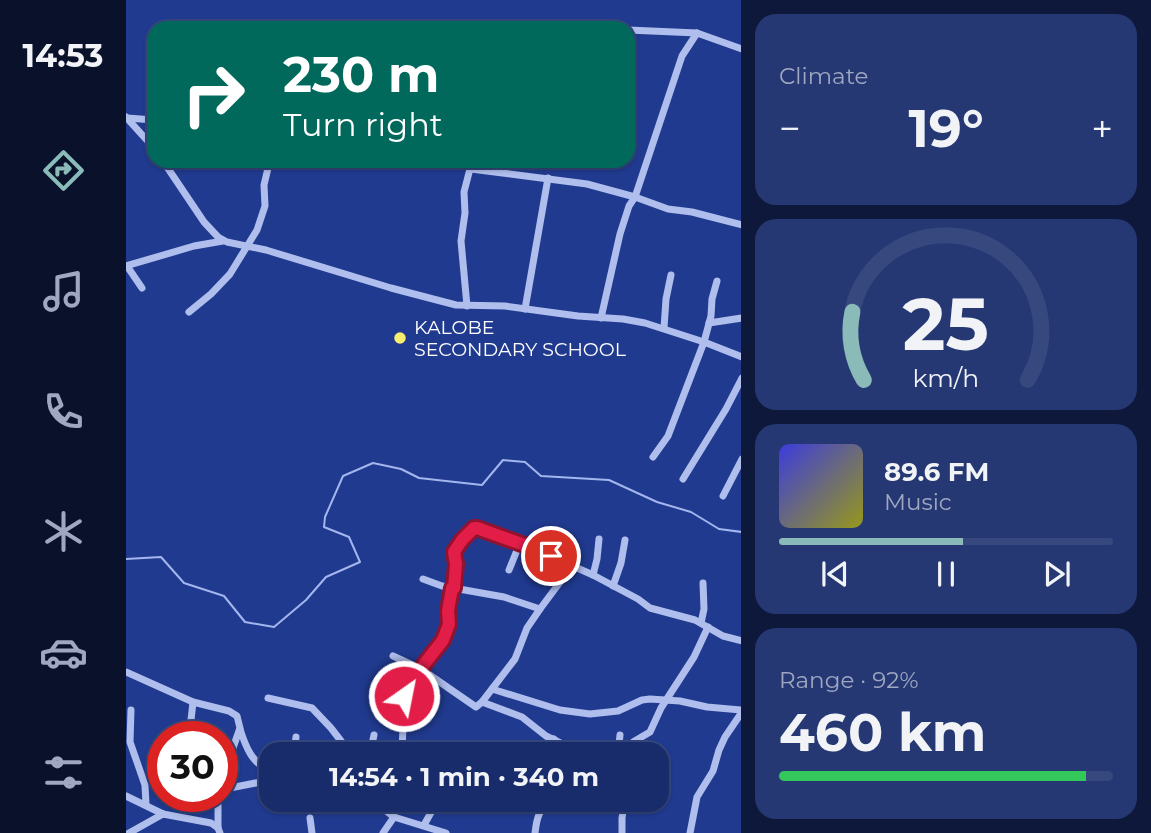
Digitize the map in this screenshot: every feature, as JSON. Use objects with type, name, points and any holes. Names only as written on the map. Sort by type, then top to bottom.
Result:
[{"type":"street","points":[[635,30],[697,33],[741,49]]},
{"type":"street","points":[[601,318],[629,206],[635,197],[682,56],[697,33]]},
{"type":"street","points":[[126,118],[147,120]]},
{"type":"street","points":[[126,118],[147,140]]},
{"type":"street","points":[[168,168],[204,222],[223,241]]},
{"type":"street","points":[[189,312],[230,274],[248,246],[261,221],[265,206],[264,186],[268,168]]},
{"type":"street","points":[[467,306],[461,241],[465,213],[464,192],[471,168]]},
{"type":"street","points":[[490,168],[587,184],[668,209],[692,212],[741,225]]},
{"type":"street","points":[[525,309],[548,178]]},
{"type":"street","points":[[142,288],[127,266],[194,246],[223,241],[456,305],[490,305],[622,319],[664,328],[741,357]]},
{"type":"street","points":[[664,328],[671,275]]},
{"type":"street","points":[[653,457],[668,436],[704,342],[717,281]]},
{"type":"street","points":[[709,323],[741,318]]},
{"type":"street","points":[[682,479],[726,409],[741,378]]},
{"type":"street","points":[[723,496],[741,459]]},
{"type":"street","points":[[402,742],[404,696],[446,635],[456,564],[454,552],[471,529],[477,528],[520,543],[593,575],[650,608],[684,616],[723,636],[741,641]]},
{"type":"street","points":[[593,575],[599,539]]},
{"type":"street","points":[[613,586],[625,540]]},
{"type":"street","points":[[509,570],[520,543]]},
{"type":"street","points":[[393,656],[421,670],[476,708],[515,659],[525,632],[572,566]]},
{"type":"street","points":[[423,579],[442,586],[504,597],[540,608]]},
{"type":"street","points":[[634,742],[650,732],[665,701],[688,668],[705,625],[703,583]]},
{"type":"street","points":[[126,672],[193,702],[233,712],[239,719],[247,751],[259,764]]},
{"type":"street","points":[[492,689],[560,710],[590,714],[618,711],[642,700],[680,701],[741,711],[725,737],[713,771],[696,797],[690,833]]},
{"type":"street","points":[[268,698],[312,708],[342,742]]},
{"type":"street","points":[[191,721],[193,702]]},
{"type":"street","points":[[482,702],[522,717],[560,742]]},
{"type":"street","points":[[131,710],[130,742],[145,785],[146,805]]},
{"type":"street","points":[[238,734],[240,728]]},
{"type":"street","points":[[619,742],[620,735]]},
{"type":"street","points":[[373,742],[374,736]]},
{"type":"street","points":[[295,742],[296,737]]},
{"type":"street","points":[[238,786],[259,782]]},
{"type":"street","points":[[126,796],[163,814],[211,823],[219,830]]},
{"type":"street","points":[[219,812],[219,830]]},
{"type":"street","points":[[388,812],[394,817],[441,832]]},
{"type":"street","points":[[424,825],[431,812]]},
{"type":"street","points":[[535,833],[539,812]]},
{"type":"street","points":[[622,833],[623,812]]},
{"type":"street","points":[[129,833],[163,814]]},
{"type":"street","points":[[383,833],[394,817]]},
{"type":"street","points":[[310,818],[312,833]]},
{"type":"waterway","points":[[126,559],[161,557],[184,583],[224,596],[245,622],[274,627],[306,600],[326,577],[360,562],[349,537],[324,527],[325,517],[343,476],[373,463],[401,469],[419,478],[482,485],[503,460],[525,462],[541,476],[609,480],[657,502],[691,512],[719,529],[741,532]]},
{"type":"place","name":"KALOBE SECONDARY SCHOOL","points":[[400,338]]},
{"type":"route","points":[[404,696],[446,635],[449,624],[448,607],[454,588],[454,552],[470,530],[477,528],[551,556]]}]
